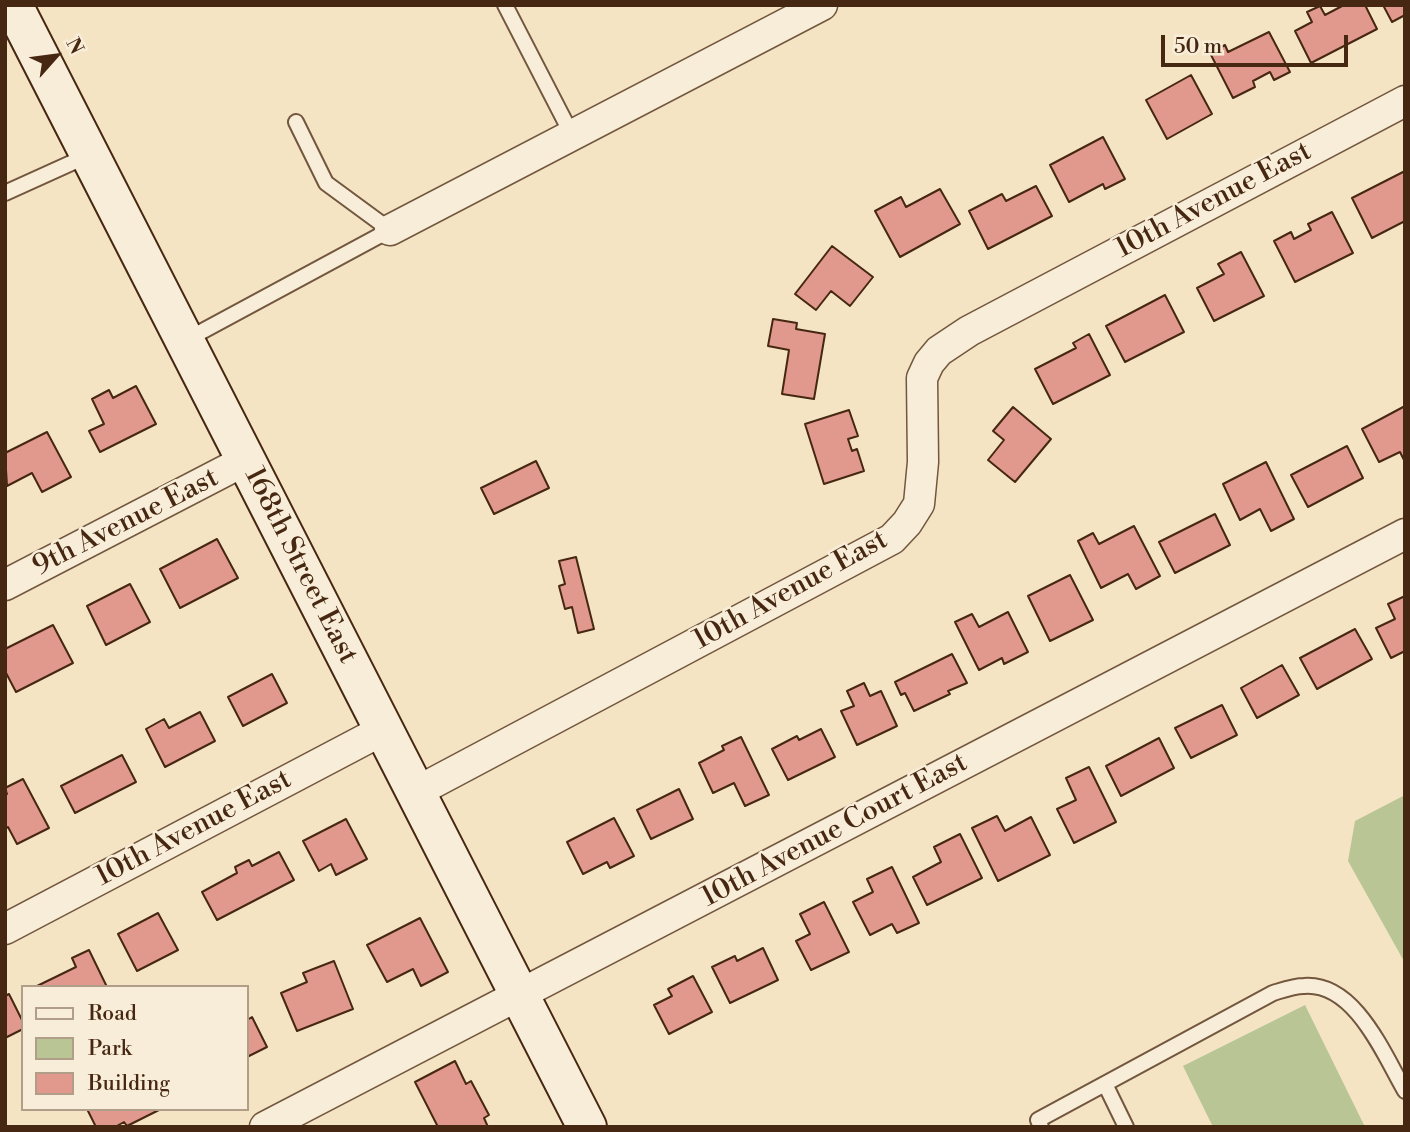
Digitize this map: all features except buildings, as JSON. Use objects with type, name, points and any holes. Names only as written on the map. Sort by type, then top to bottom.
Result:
[{"type":"street","name":"168th Street East","points":[[13,5],[520,996],[580,1121]]},
{"type":"street","points":[[390,230],[822,5]]},
{"type":"street","name":"10th Avenue East","points":[[416,792],[892,539],[907,523],[919,504],[923,462],[922,378],[939,351],[969,331],[1405,101]]},
{"type":"street","name":"9th Avenue East","points":[[5,585],[246,460]]},
{"type":"street","name":"10th Avenue Court East","points":[[265,1127],[1405,534]]},
{"type":"street","name":"10th Avenue East","points":[[5,929],[383,730]]},
{"type":"lane","points":[[505,5],[572,135]]},
{"type":"lane","points":[[185,341],[390,230],[326,183],[296,122]]},
{"type":"lane","points":[[5,193],[90,155]]},
{"type":"lane","points":[[1041,1127],[1038,1121],[1273,993],[1306,985],[1343,997],[1354,1007],[1365,1021],[1405,1091]]},
{"type":"lane","points":[[1105,1084],[1126,1127]]},
{"type":"green space","points":[[1405,795],[1405,963],[1348,861],[1355,821]]},
{"type":"green space","points":[[1305,1005],[1365,1127],[1213,1127],[1183,1066]]}]
